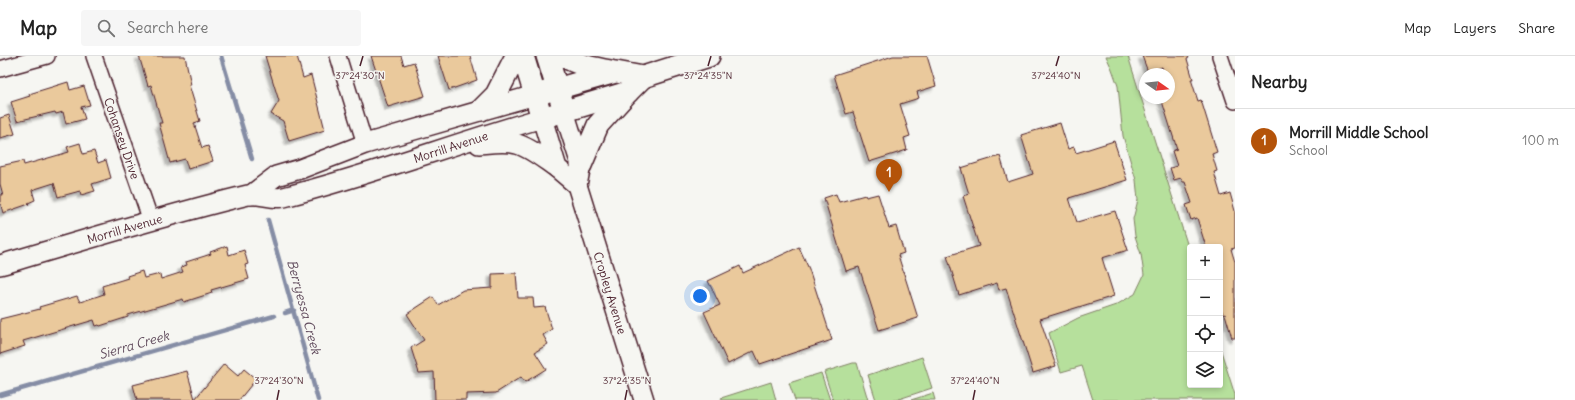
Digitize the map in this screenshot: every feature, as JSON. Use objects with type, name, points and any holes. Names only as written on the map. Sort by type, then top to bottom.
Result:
[{"type":"main road","points":[[481,110],[496,95],[516,56]]},
{"type":"main road","points":[[523,56],[542,118]]},
{"type":"main road","name":"Cropley Avenue","points":[[547,56],[564,111]]},
{"type":"main road","points":[[563,56],[587,67],[616,72]]},
{"type":"main road","name":"Morrill Avenue","points":[[535,95],[616,72],[644,76],[709,56]]},
{"type":"main road","name":"Morrill Avenue","points":[[542,118],[628,92],[644,76]]},
{"type":"main road","points":[[581,165],[598,125],[628,92]]},
{"type":"street","points":[[0,69],[47,56]]},
{"type":"street","name":"Cohansey Drive","points":[[94,56],[151,221]]},
{"type":"street","points":[[338,56],[365,144]]},
{"type":"street","points":[[1220,56],[1235,101]]},
{"type":"street","name":"Morrill Avenue","points":[[251,195],[276,176],[300,169],[365,144],[535,95]]},
{"type":"street","name":"Cropley Avenue","points":[[564,111],[581,165],[577,185],[644,400]]},
{"type":"street","points":[[542,118],[557,168]]},
{"type":"street","name":"Morrill Avenue","points":[[0,265],[151,221],[251,195],[282,198],[360,176],[452,145],[542,118]]},
{"type":"street","points":[[452,145],[504,142],[517,144],[543,158],[577,185]]},
{"type":"green space","points":[[1106,56],[1128,56],[1139,91],[1139,104],[1143,104],[1187,244],[1187,388],[1223,388],[1223,357],[1235,395],[1235,400],[1093,400],[1082,366],[1061,372],[1049,333],[1078,318],[1116,305],[1135,294],[1144,275],[1141,254],[1135,236],[1133,219],[1138,200],[1136,180],[1123,136],[1118,86]]},
{"type":"green space","points":[[922,357],[932,388],[896,400],[876,400],[868,375]]},
{"type":"green space","points":[[857,363],[868,400],[833,400],[824,372]]},
{"type":"green space","points":[[821,373],[830,400],[795,400],[789,383]]},
{"type":"green space","points":[[771,382],[776,400],[722,400],[721,398]]},
{"type":"green space","points":[[933,393],[935,400],[911,400]]},
{"type":"building","points":[[139,56],[185,56],[191,85],[189,85],[200,121],[194,123],[202,148],[208,146],[213,161],[188,169],[185,159],[170,163],[159,123],[162,123],[151,85],[148,86]]},
{"type":"building","points":[[265,56],[297,56],[303,78],[311,75],[325,130],[289,141],[283,121],[271,114],[279,101]]},
{"type":"building","points":[[371,56],[401,56],[404,65],[414,62],[425,96],[388,107]]},
{"type":"building","points":[[438,56],[470,56],[477,80],[449,90]]},
{"type":"building","points":[[893,56],[927,56],[936,86],[917,92],[919,98],[900,104],[910,136],[904,138],[907,150],[869,162],[853,112],[846,114],[834,75]]},
{"type":"building","points":[[1142,56],[1188,56],[1189,58],[1187,59],[1193,79],[1191,79],[1198,101],[1201,100],[1217,152],[1212,154],[1217,171],[1214,172],[1221,196],[1230,193],[1235,211],[1235,248],[1231,249],[1235,262],[1235,338],[1232,338],[1225,314],[1223,315],[1223,244],[1205,244],[1197,218],[1191,220],[1186,205],[1192,203],[1185,182],[1183,182],[1181,178],[1174,180],[1170,168],[1177,166],[1172,151],[1177,149],[1163,104],[1175,104],[1175,68],[1146,68]]},
{"type":"building","points":[[68,82],[70,90],[84,86],[90,105],[81,107],[85,119],[66,124],[63,112],[56,114],[55,112],[17,121],[11,102],[30,96],[29,94]]},
{"type":"building","points":[[9,115],[15,134],[0,138],[0,118]]},
{"type":"building","points":[[1060,123],[1068,149],[1074,147],[1076,153],[1114,141],[1127,180],[1069,198],[1077,222],[1115,211],[1128,250],[1102,258],[1114,296],[1040,319],[1056,366],[1033,373],[1006,288],[999,290],[997,283],[959,295],[947,256],[979,246],[963,196],[969,194],[961,168],[1000,156],[1008,182],[1033,174],[1021,135]]},
{"type":"building","points":[[80,143],[83,154],[94,151],[98,163],[106,160],[111,178],[92,184],[95,191],[81,195],[80,191],[58,197],[54,183],[32,190],[35,200],[28,203],[29,204],[3,213],[0,202],[0,195],[3,195],[0,184],[0,166],[23,161],[24,165],[69,152],[67,147]]},
{"type":"building","points":[[836,194],[839,202],[865,195],[866,197],[878,194],[889,228],[896,226],[904,253],[898,255],[918,318],[879,330],[859,267],[846,271],[824,198]]},
{"type":"building","points":[[227,246],[229,255],[244,250],[248,264],[245,265],[249,279],[211,290],[212,293],[184,302],[183,299],[128,315],[128,317],[100,326],[96,326],[94,320],[23,341],[25,346],[0,354],[0,319],[40,309],[39,307],[77,296],[80,302],[104,294],[102,286],[128,278],[127,276],[142,271],[144,278],[160,274],[161,279],[183,272],[181,267],[187,265],[186,262],[211,254],[210,252]]},
{"type":"building","points":[[799,247],[809,269],[832,340],[760,364],[754,351],[728,364],[704,312],[720,305],[708,281],[740,266],[743,273]]},
{"type":"building","points":[[516,273],[518,298],[533,298],[534,308],[545,307],[552,329],[543,335],[548,344],[535,352],[546,369],[525,382],[521,377],[496,393],[466,394],[466,400],[435,400],[434,372],[419,373],[411,348],[424,340],[407,314],[433,297],[438,305],[463,290],[492,288],[492,274]]},
{"type":"building","points":[[224,364],[238,376],[244,369],[256,379],[239,400],[137,400],[133,385],[187,371],[195,399]]},
{"type":"waterway","name":"Berryessa Creek","points":[[221,56],[252,159]]},
{"type":"waterway","name":"Sierra Creek","points":[[268,220],[318,400]]},
{"type":"waterway","name":"Sierra Creek","points":[[285,313],[294,310]]},
{"type":"waterway","name":"Sierra Creek","points":[[0,395],[274,316]]},
{"type":"place","name":"Morrill Middle School","points":[[889,192]]}]
